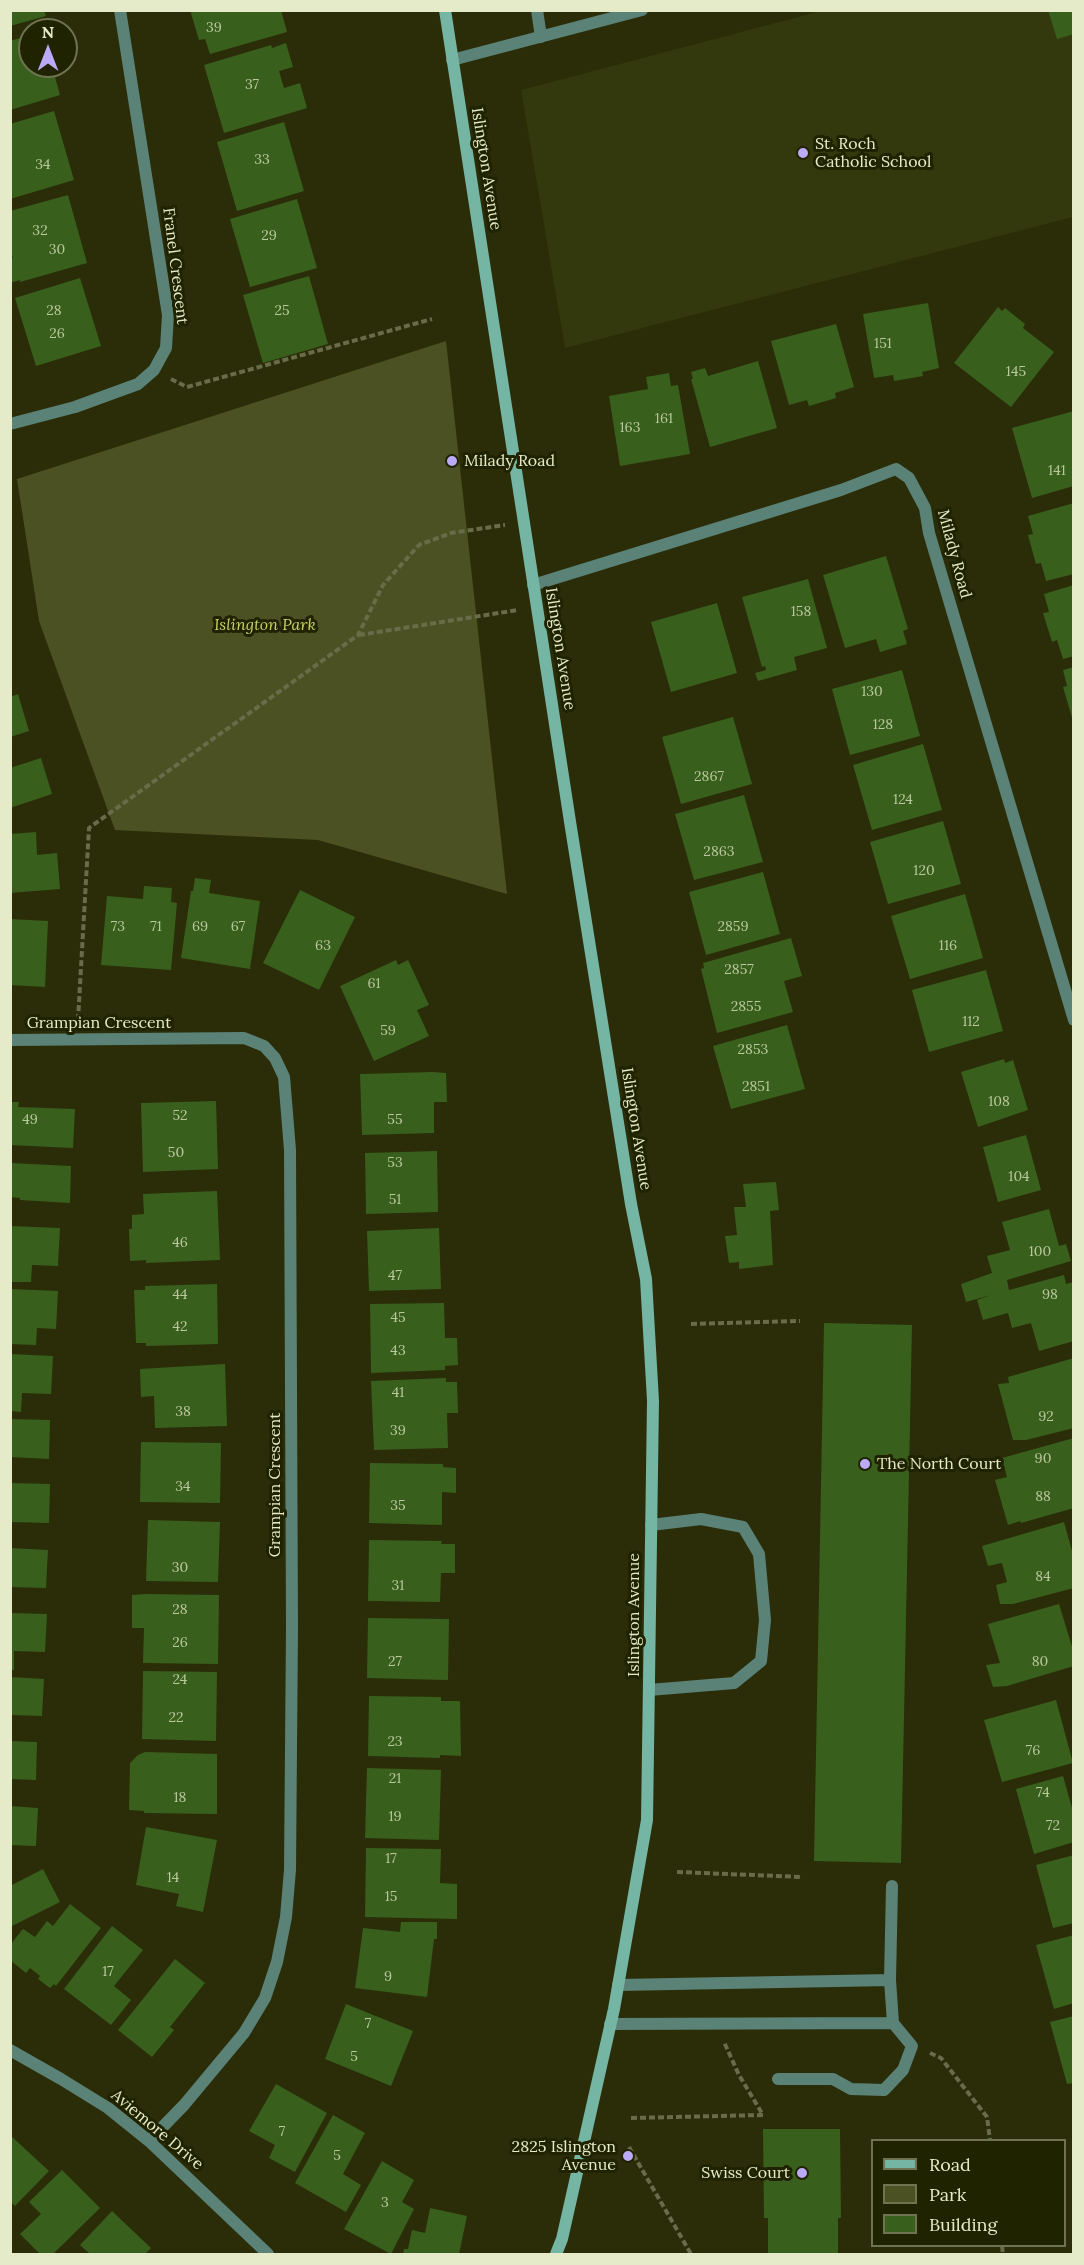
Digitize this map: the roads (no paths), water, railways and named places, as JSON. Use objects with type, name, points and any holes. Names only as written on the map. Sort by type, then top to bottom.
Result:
[{"type":"main road","name":"Islington Avenue","points":[[445,10],[536,607],[631,1204],[646,1280],[653,1401],[647,1820],[610,2024],[562,2239],[556,2254]]},
{"type":"street","name":"Franel Crescent","points":[[10,424],[75,407],[138,384],[154,370],[166,348],[168,315],[120,10]]},
{"type":"street","points":[[537,10],[541,37]]},
{"type":"street","points":[[452,60],[642,10]]},
{"type":"street","name":"Milady Road","points":[[533,585],[841,490],[896,470],[909,478],[925,508],[929,533],[1074,1020]]},
{"type":"street","name":"Grampian Crescent","points":[[10,1040],[244,1038],[264,1046],[275,1058],[284,1077],[288,1106],[292,1628],[290,1870],[286,1917],[277,1962],[265,1998],[244,2033],[184,2104],[149,2141]]},
{"type":"street","points":[[649,1690],[734,1683],[761,1661],[765,1620],[759,1554],[743,1527],[701,1519],[651,1525]]},
{"type":"street","points":[[778,2079],[833,2079],[851,2089],[884,2090],[903,2070],[912,2046],[893,2023],[890,1980],[892,1886]]},
{"type":"street","points":[[618,1984],[890,1980]]},
{"type":"street","points":[[610,2024],[893,2023]]},
{"type":"street","name":"Aviemore Drive","points":[[10,2050],[108,2108],[149,2141],[268,2254]]},
{"type":"place","name":"St. Roch Catholic School","points":[[803,153]]},
{"type":"place","name":"Milady Road","points":[[452,461]]},
{"type":"place","name":"The North Court","points":[[865,1464]]},
{"type":"place","name":"2825 Islington Avenue","points":[[628,2156]]},
{"type":"place","name":"Swiss Court","points":[[802,2173]]},
{"type":"park label","name":"Islington Park","points":[[265,625]]}]
